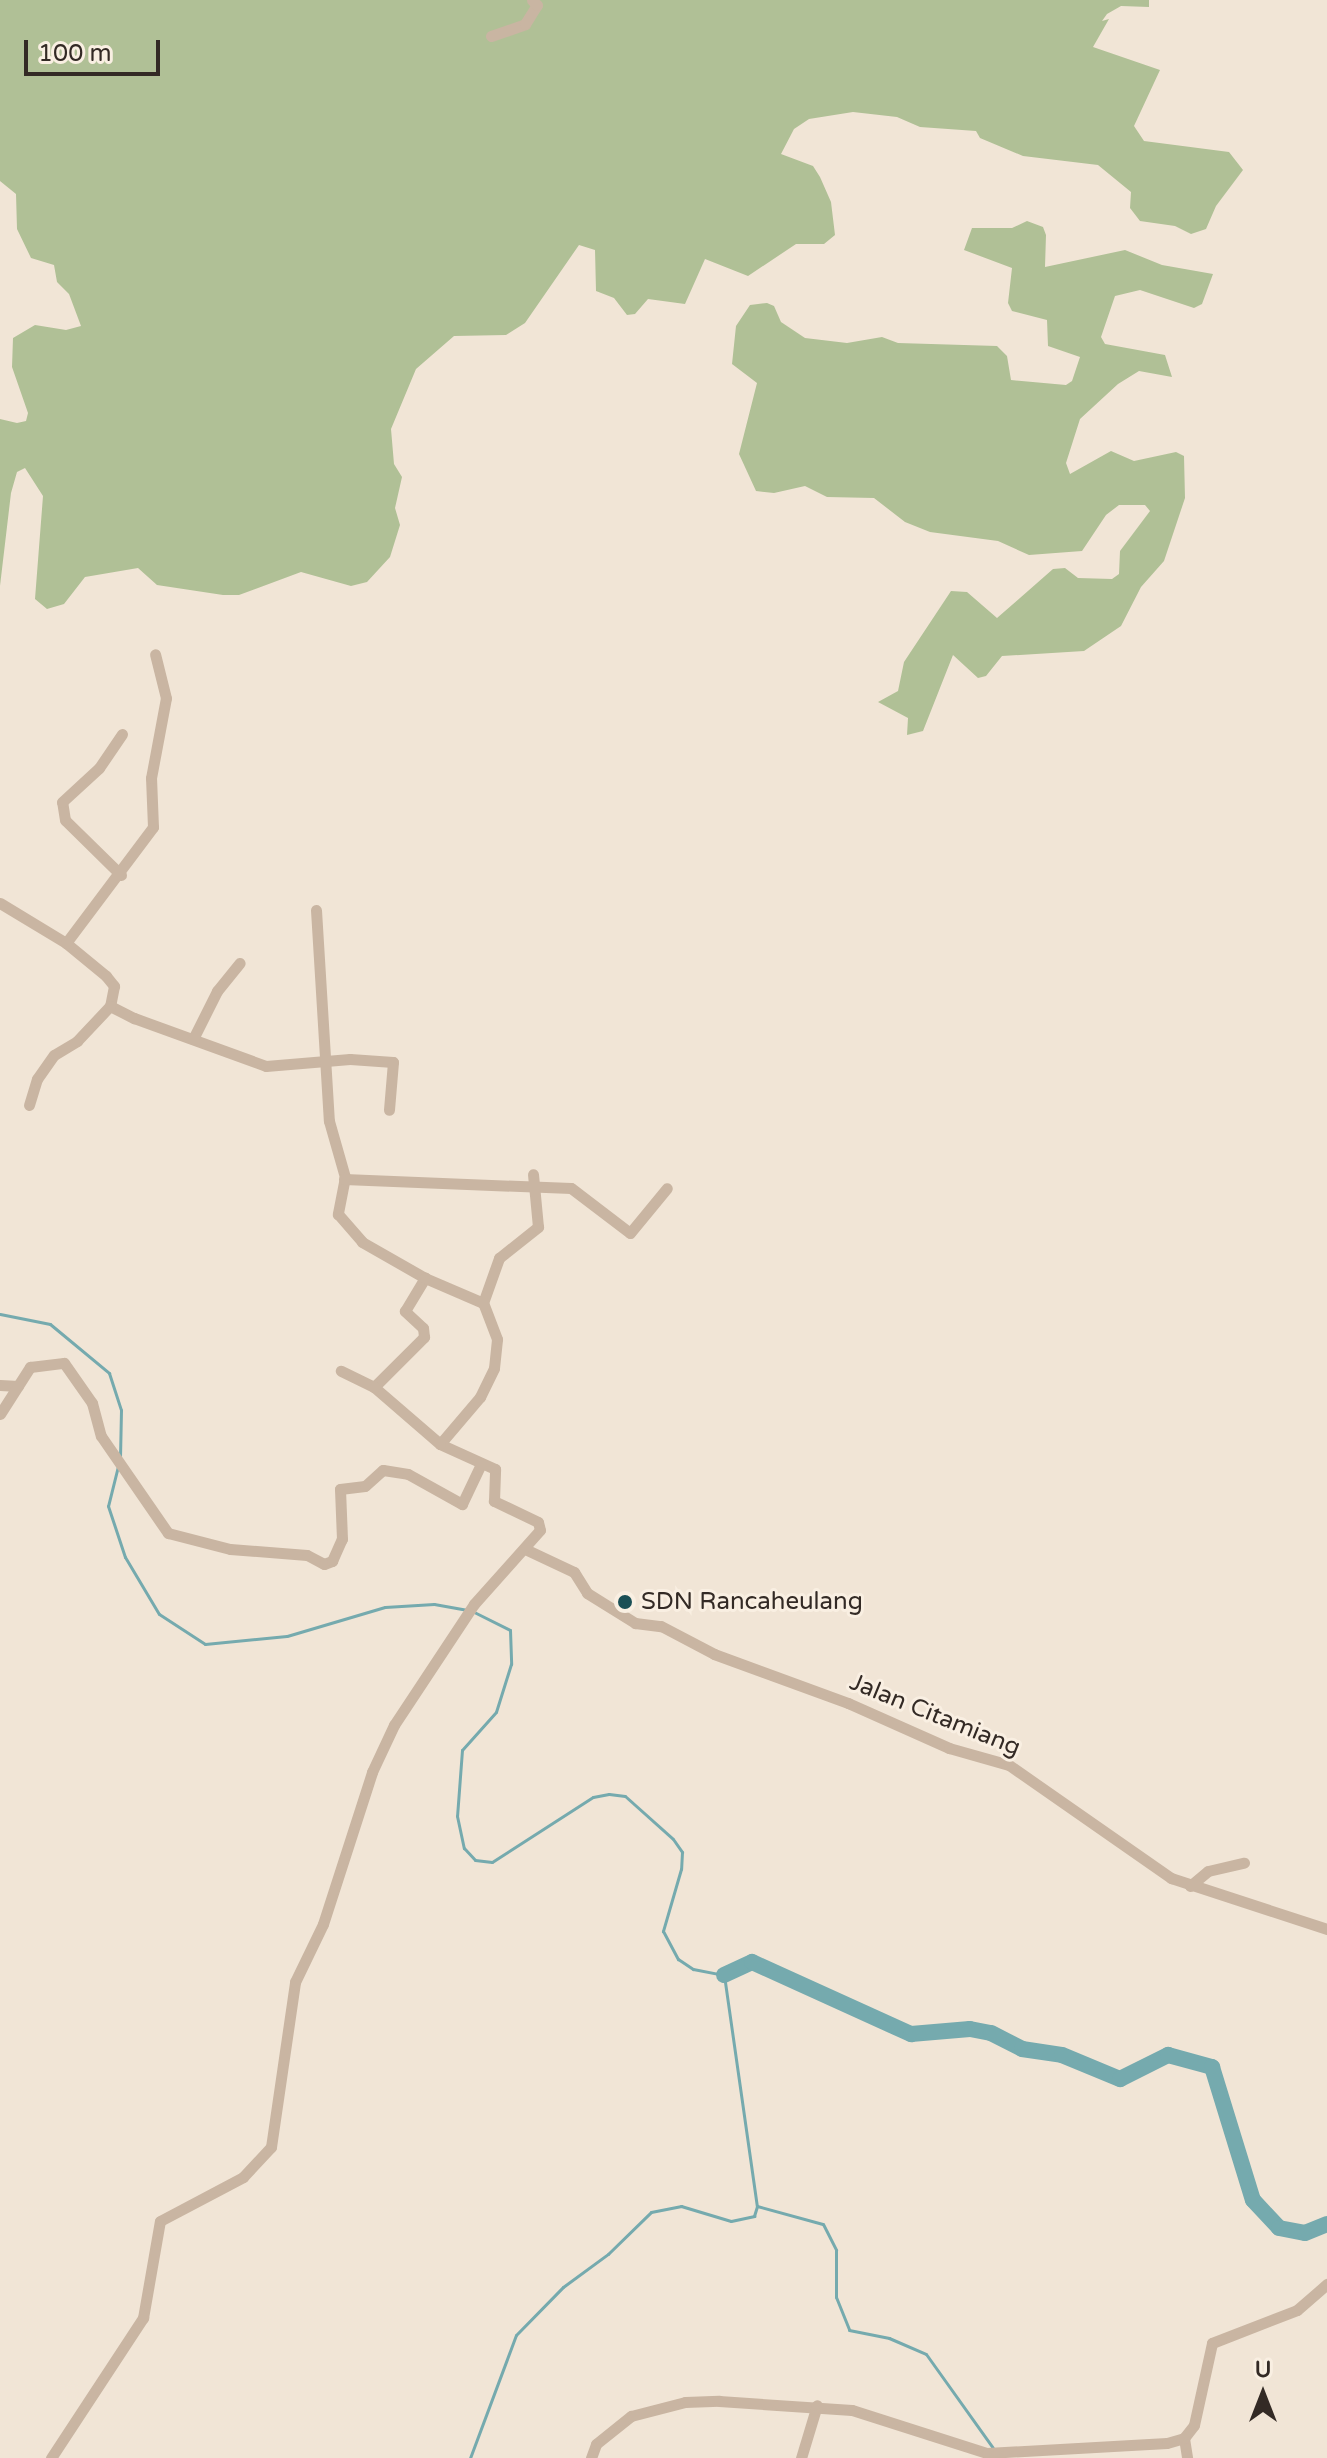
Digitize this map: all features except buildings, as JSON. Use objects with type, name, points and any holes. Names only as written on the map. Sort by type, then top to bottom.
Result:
[{"type":"street","points":[[491,36],[525,24],[537,5],[532,0]]},
{"type":"street","points":[[66,943],[121,875],[153,827],[151,778],[166,698],[155,654]]},
{"type":"street","points":[[121,875],[65,820],[62,802],[99,768],[122,734]]},
{"type":"street","points":[[0,903],[66,943],[114,986],[110,1006],[77,1041],[54,1055],[37,1079],[29,1105]]},
{"type":"street","points":[[316,910],[329,1121],[344,1179],[338,1214],[346,1228],[425,1278],[483,1303]]},
{"type":"street","points":[[193,1039],[217,991],[240,963]]},
{"type":"street","points":[[110,1006],[266,1066],[327,1060],[393,1062],[389,1110]]},
{"type":"street","points":[[344,1179],[534,1179],[577,1190],[630,1233],[667,1188]]},
{"type":"street","points":[[440,1444],[480,1397],[494,1368],[497,1339],[483,1303],[499,1258],[538,1227],[534,1179]]},
{"type":"street","points":[[374,1387],[424,1337],[423,1328],[405,1311],[425,1278]]},
{"type":"street","points":[[0,1414],[35,1364],[69,1366],[92,1403],[101,1436],[168,1533],[230,1549],[307,1555],[329,1563],[342,1539],[340,1489],[365,1486],[383,1470],[408,1474],[462,1504],[481,1464]]},
{"type":"street","points":[[51,2458],[143,2318],[160,2221],[243,2177],[271,2147],[295,1982],[323,1924],[372,1772],[394,1725],[474,1604],[525,1549],[540,1524],[494,1501],[498,1474],[440,1444],[374,1387],[341,1371]]},
{"type":"street","points":[[0,1385],[18,1386]]},
{"type":"street","name":"Jalan Citamiang","points":[[525,1549],[574,1572],[587,1593],[635,1623],[661,1626],[714,1654],[848,1703],[949,1748],[1009,1765],[1143,1862],[1190,1886],[1327,1929]]},
{"type":"street","points":[[1190,1886],[1208,1871],[1244,1863]]},
{"type":"street","points":[[1187,2458],[1184,2438],[1197,2419],[1212,2343],[1297,2310],[1327,2284]]},
{"type":"street","points":[[591,2458],[609,2429],[657,2407],[719,2401],[817,2405],[935,2432],[987,2453],[1010,2455],[1184,2438]]},
{"type":"street","points":[[801,2458],[817,2405]]},
{"type":"green space","points":[[0,0],[1149,0],[1149,7],[1121,6],[1107,14],[1102,21],[1109,19],[1093,47],[1160,70],[1134,126],[1144,141],[1229,152],[1243,170],[1216,206],[1206,229],[1191,234],[1175,226],[1140,221],[1130,208],[1131,192],[1098,165],[1023,156],[980,138],[976,131],[920,127],[897,117],[853,112],[809,119],[794,129],[781,154],[813,166],[820,177],[831,202],[835,235],[824,244],[796,244],[748,276],[705,259],[685,304],[648,299],[635,314],[627,315],[614,298],[596,291],[595,250],[579,245],[525,323],[506,335],[454,336],[416,369],[391,429],[394,464],[402,477],[395,508],[400,525],[390,557],[367,582],[351,586],[301,572],[239,595],[223,595],[157,585],[138,568],[85,577],[64,604],[47,609],[35,599],[43,496],[25,468],[17,472],[11,493],[0,586],[0,419],[17,423],[26,421],[28,413],[12,367],[13,338],[35,325],[66,330],[81,326],[69,294],[57,282],[54,265],[31,258],[17,229],[16,194],[0,181]]},
{"type":"green space","points":[[1027,221],[1043,227],[1046,235],[1045,267],[1125,250],[1162,265],[1213,274],[1202,304],[1194,308],[1140,290],[1115,296],[1101,337],[1105,344],[1165,355],[1172,377],[1139,371],[1118,384],[1080,419],[1066,463],[1070,474],[1111,451],[1134,461],[1176,452],[1184,456],[1185,498],[1164,561],[1141,587],[1121,626],[1084,651],[1002,656],[986,676],[978,678],[953,655],[923,731],[907,735],[908,718],[878,702],[898,691],[904,662],[951,591],[967,592],[997,618],[1053,569],[1065,568],[1078,578],[1112,579],[1119,574],[1120,551],[1150,511],[1145,505],[1119,505],[1106,515],[1082,551],[1029,555],[998,541],[930,532],[905,522],[874,498],[827,497],[805,486],[774,493],[756,491],[739,454],[757,383],[732,364],[736,326],[750,305],[767,303],[774,306],[781,322],[805,338],[847,343],[882,337],[898,343],[997,346],[1007,356],[1011,380],[1066,385],[1072,381],[1080,357],[1048,346],[1047,320],[1012,311],[1008,303],[1012,268],[964,250],[972,228],[1012,228]]},
{"type":"waterway","points":[[0,1314],[50,1324],[109,1373],[121,1410],[120,1458]]},
{"type":"waterway","points":[[118,1466],[108,1506],[125,1557],[159,1614],[205,1644],[287,1636],[385,1607],[434,1604],[467,1610]]},
{"type":"waterway","points":[[474,1612],[510,1630],[511,1664],[496,1712],[462,1750],[457,1816],[464,1848],[475,1860],[492,1862],[593,1797],[609,1794],[625,1796],[673,1839],[682,1852],[681,1869],[663,1931],[678,1959],[693,1969],[724,1975],[757,2206],[823,2224],[836,2250],[836,2297],[849,2330],[889,2338],[926,2354],[993,2448]]},
{"type":"waterway","points":[[724,1975],[752,1962],[911,2034],[970,2029],[991,2033],[1022,2049],[1062,2055],[1120,2079],[1168,2055],[1212,2067],[1253,2200],[1279,2228],[1305,2233],[1327,2224]]},
{"type":"waterway","points":[[470,2458],[516,2335],[563,2287],[608,2254],[651,2212],[681,2206],[731,2221],[754,2216],[757,2206]]},
{"type":"place","name":"SDN Rancaheulang","points":[[625,1602]]}]
